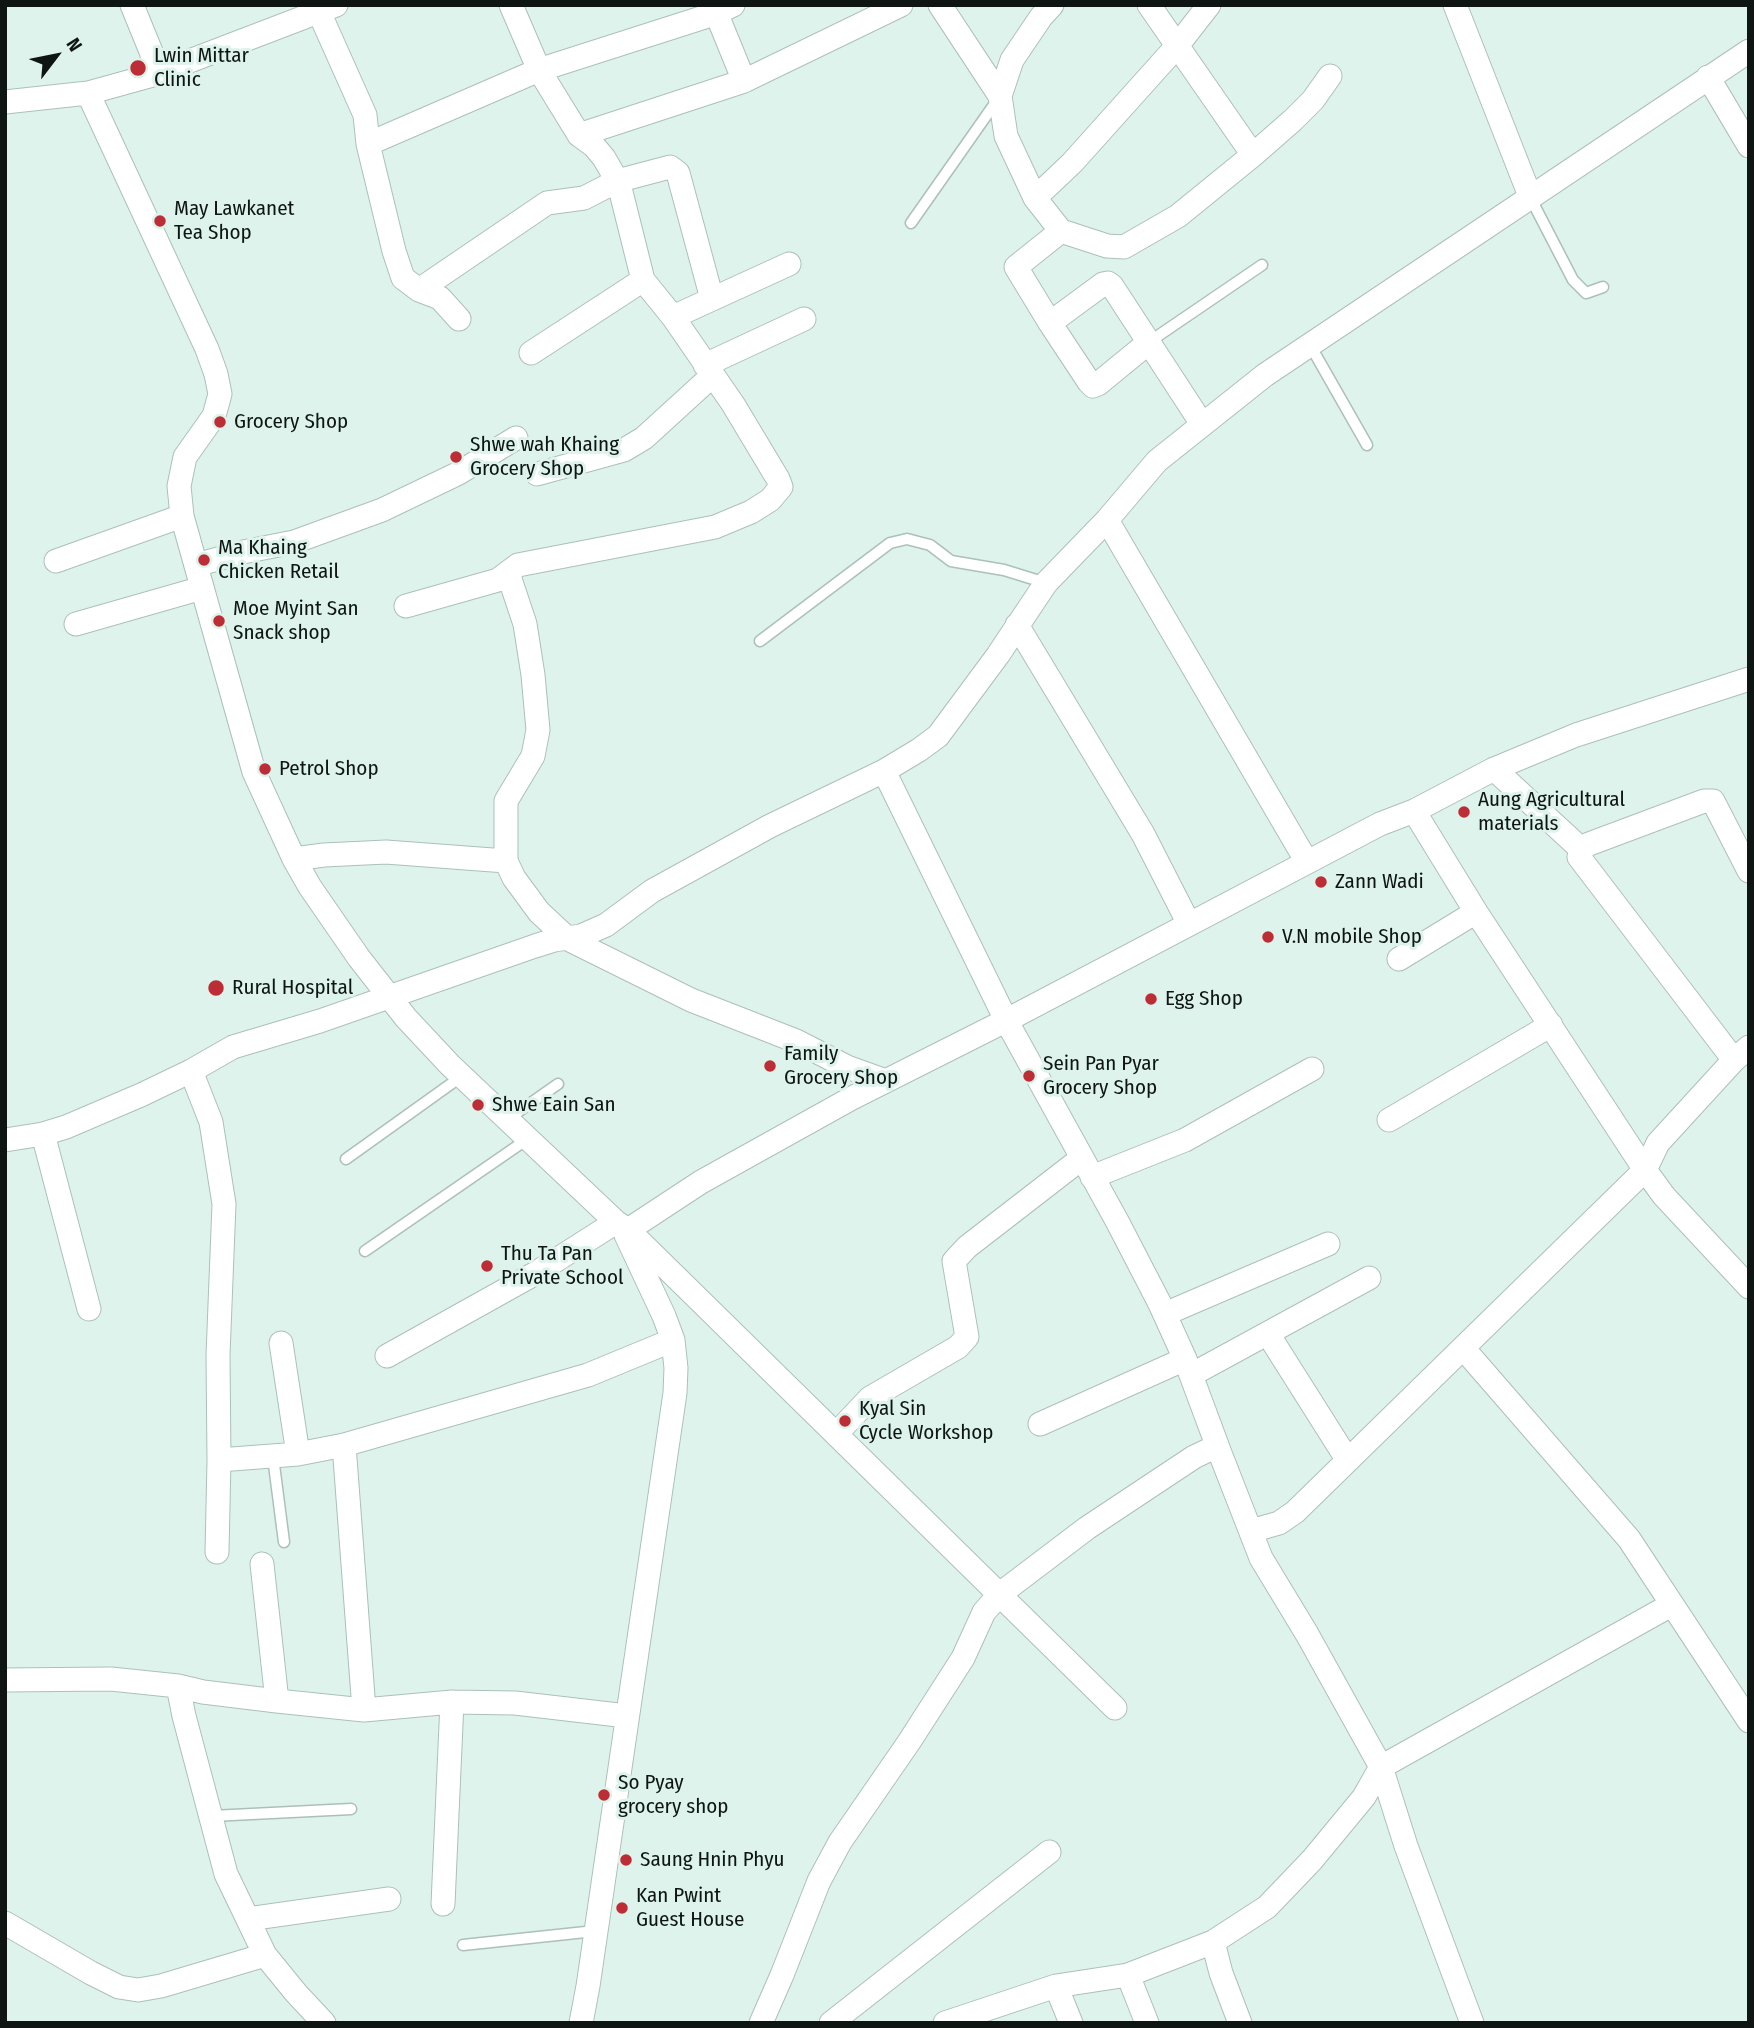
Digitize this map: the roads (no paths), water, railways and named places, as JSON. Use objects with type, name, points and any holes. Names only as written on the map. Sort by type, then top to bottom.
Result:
[{"type":"street","points":[[132,5],[152,54],[153,75]]},
{"type":"street","points":[[407,606],[498,580],[518,565],[715,527],[751,512],[770,500],[781,487],[733,404],[673,317],[643,280],[617,181],[604,158],[579,135],[539,70],[511,5]]},
{"type":"street","points":[[579,135],[744,81],[901,5]]},
{"type":"street","points":[[940,5],[1000,96],[1006,136],[1035,198],[1061,231],[1107,246],[1124,247],[1178,216],[1253,155],[1312,100],[1330,76]]},
{"type":"street","points":[[1000,96],[1012,60],[1052,5]]},
{"type":"street","points":[[1149,5],[1253,155]]},
{"type":"street","points":[[1035,198],[1072,163],[1177,46],[1209,5]]},
{"type":"street","points":[[1455,5],[1530,196]]},
{"type":"street","points":[[5,102],[88,93],[153,75],[279,15],[328,8],[365,115],[368,144],[403,278],[419,290],[440,298],[459,319]]},
{"type":"street","points":[[368,144],[539,70],[721,8],[744,81]]},
{"type":"street","points":[[5,1140],[43,1134],[65,1127],[191,1071],[233,1048],[535,946],[568,939],[606,925],[652,891],[770,825],[884,771],[919,750],[938,736],[998,655],[1046,583],[1107,520],[1157,461],[1265,375],[1749,51]]},
{"type":"street","points":[[1708,77],[1749,146]]},
{"type":"street","points":[[88,93],[207,349],[216,374],[220,394],[214,416],[185,457],[179,486],[182,516],[254,772],[294,859],[324,908],[406,1018],[462,1076],[622,1226],[1115,1708]]},
{"type":"street","points":[[419,290],[547,203],[584,198],[617,181],[670,167],[678,173],[712,299]]},
{"type":"street","points":[[1061,231],[1016,267],[1093,386],[1149,342]]},
{"type":"street","points":[[673,317],[789,264]]},
{"type":"street","points":[[531,353],[643,280]]},
{"type":"street","points":[[1050,323],[1108,283],[1202,424]]},
{"type":"street","points":[[537,474],[624,450],[644,438],[709,370],[804,319]]},
{"type":"street","points":[[196,565],[294,542],[382,510],[457,474],[516,438]]},
{"type":"street","points":[[56,561],[182,516]]},
{"type":"street","points":[[1107,520],[1307,862]]},
{"type":"street","points":[[508,573],[525,624],[538,730],[533,755],[506,802],[506,861],[514,878],[539,912],[568,939],[691,1000],[796,1041],[847,1067],[886,1081]]},
{"type":"street","points":[[76,624],[202,588]]},
{"type":"street","points":[[1017,625],[1143,834],[1189,924]]},
{"type":"street","points":[[387,1356],[852,1098],[1380,824],[1414,811],[1494,769],[1576,734],[1749,680]]},
{"type":"street","points":[[1494,769],[1581,849]]},
{"type":"street","points":[[884,771],[1006,1020],[1165,1314],[1261,1558],[1381,1767],[1406,1846],[1472,2023]]},
{"type":"street","points":[[1581,849],[1704,800],[1713,801],[1749,871]]},
{"type":"street","points":[[1414,811],[1476,912],[1645,1170],[1664,1196],[1749,1287]]},
{"type":"street","points":[[1251,1531],[1279,1523],[1295,1512],[1645,1170],[1658,1143],[1741,1053],[1579,857],[1581,849]]},
{"type":"street","points":[[294,859],[386,852],[506,861]]},
{"type":"street","points":[[1399,959],[1476,912]]},
{"type":"street","points":[[1390,1120],[1551,1026]]},
{"type":"street","points":[[836,1434],[870,1398],[958,1347],[967,1337],[954,1261],[967,1247],[1087,1168],[1185,1140],[1312,1069]]},
{"type":"street","points":[[191,1071],[211,1122],[224,1204],[218,1355],[217,1552]]},
{"type":"street","points":[[43,1134],[89,1309]]},
{"type":"street","points":[[581,2023],[675,1393],[673,1340],[622,1226]]},
{"type":"street","points":[[1165,1314],[1328,1244]]},
{"type":"street","points":[[1040,1424],[1268,1334],[1369,1278]]},
{"type":"street","points":[[1268,1334],[1348,1459]]},
{"type":"street","points":[[219,1460],[273,1457],[344,1445],[588,1375],[673,1340]]},
{"type":"street","points":[[281,1343],[298,1454]]},
{"type":"street","points":[[1463,1348],[1629,1539],[1749,1721]]},
{"type":"street","points":[[344,1445],[364,1710]]},
{"type":"street","points":[[761,2023],[819,1881],[840,1842],[963,1658],[984,1612],[1000,1594],[1087,1528],[1194,1457],[1217,1446]]},
{"type":"street","points":[[262,1564],[277,1701]]},
{"type":"street","points":[[945,2023],[1056,1986],[1128,1975],[1213,1942],[1266,1907],[1312,1860],[1364,1797],[1381,1767],[1671,1605]]},
{"type":"street","points":[[5,1680],[111,1679],[364,1710],[452,1702],[515,1703],[627,1716]]},
{"type":"street","points":[[178,1686],[226,1874],[265,1955],[324,2023]]},
{"type":"street","points":[[443,1904],[452,1702]]},
{"type":"street","points":[[831,2023],[1049,1852]]},
{"type":"street","points":[[248,1919],[389,1899]]},
{"type":"street","points":[[5,1923],[91,1973],[119,1987],[138,1990],[161,1986],[265,1955]]},
{"type":"street","points":[[1213,1942],[1221,1973],[1240,2023]]},
{"type":"street","points":[[1128,1975],[1147,2023]]},
{"type":"street","points":[[1056,1986],[1071,2023]]},
{"type":"lane","points":[[911,223],[1000,96]]},
{"type":"lane","points":[[1530,196],[1573,280],[1586,293],[1603,287]]},
{"type":"lane","points":[[1149,342],[1262,265]]},
{"type":"lane","points":[[1310,345],[1367,445]]},
{"type":"lane","points":[[760,641],[890,543],[907,539],[930,545],[951,561],[1004,570],[1046,583]]},
{"type":"lane","points":[[346,1159],[462,1076]]},
{"type":"lane","points":[[508,1119],[558,1084]]},
{"type":"lane","points":[[365,1251],[529,1138]]},
{"type":"lane","points":[[273,1457],[284,1542]]},
{"type":"lane","points":[[212,1816],[351,1809]]},
{"type":"lane","points":[[463,1945],[595,1931]]},
{"type":"place","name":"Lwin Mittar Clinic","points":[[138,68]]},
{"type":"place","name":"May Lawkanet Tea Shop","points":[[160,221]]},
{"type":"place","name":"Grocery Shop","points":[[220,422]]},
{"type":"place","name":"Shwe wah Khaing Grocery Shop","points":[[456,457]]},
{"type":"place","name":"Ma Khaing Chicken Retail","points":[[204,560]]},
{"type":"place","name":"Moe Myint San Snack shop","points":[[219,621]]},
{"type":"place","name":"Petrol Shop","points":[[265,769]]},
{"type":"place","name":"Aung Agricultural materials","points":[[1464,812]]},
{"type":"place","name":"Zann Wadi","points":[[1321,882]]},
{"type":"place","name":"V.N mobile Shop","points":[[1268,937]]},
{"type":"place","name":"Rural Hospital","points":[[216,988]]},
{"type":"place","name":"Egg Shop","points":[[1151,999]]},
{"type":"place","name":"Family Grocery Shop","points":[[770,1066]]},
{"type":"place","name":"Sein Pan Pyar Grocery Shop","points":[[1029,1076]]},
{"type":"place","name":"Shwe Eain San","points":[[478,1105]]},
{"type":"place","name":"Thu Ta Pan Private School","points":[[487,1266]]},
{"type":"place","name":"Kyal Sin Cycle Workshop","points":[[845,1421]]},
{"type":"place","name":"So Pyay grocery shop","points":[[604,1795]]},
{"type":"place","name":"Saung Hnin Phyu","points":[[626,1860]]},
{"type":"place","name":"Kan Pwint Guest House","points":[[622,1908]]}]
